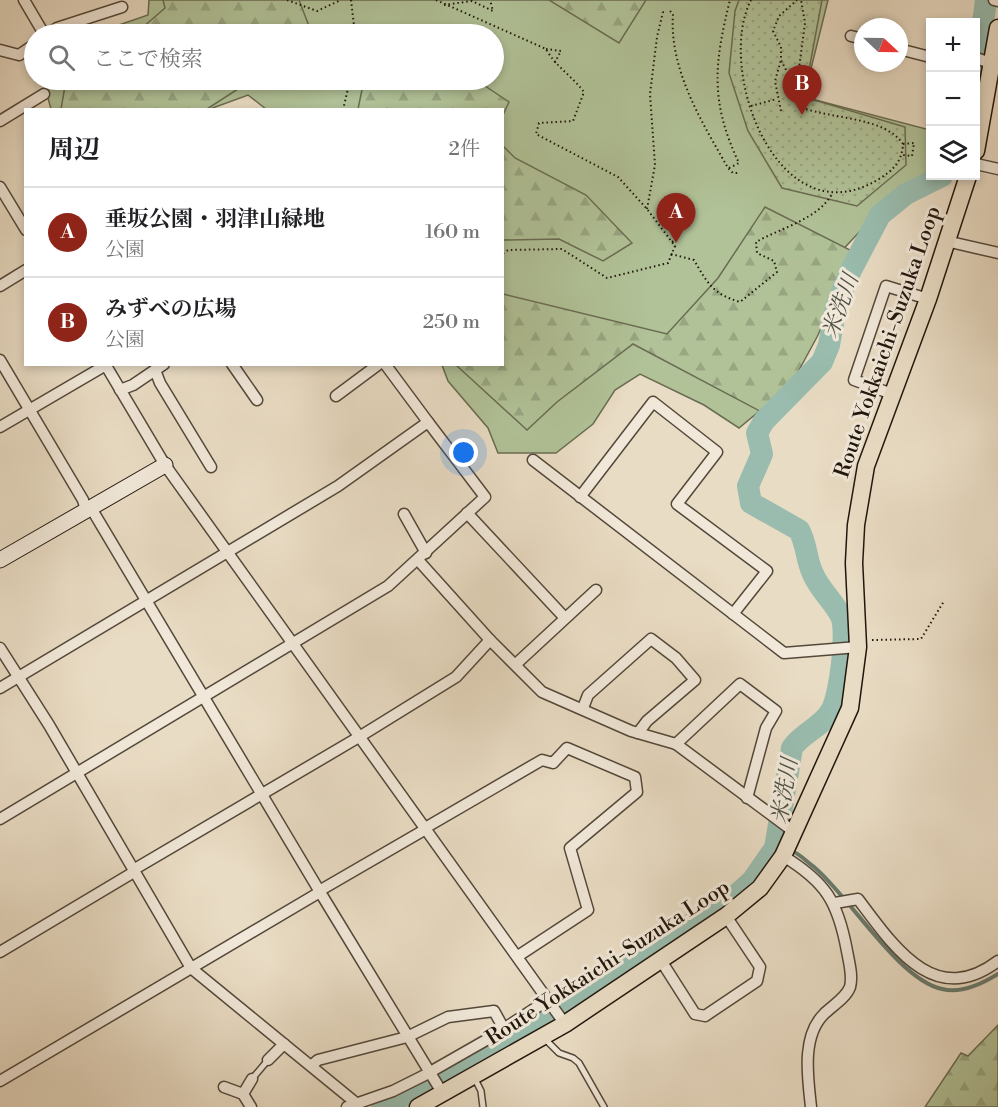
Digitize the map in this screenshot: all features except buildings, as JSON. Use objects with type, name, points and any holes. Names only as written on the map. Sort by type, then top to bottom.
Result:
[{"type":"main road","points":[[978,126],[985,62],[998,28]]},
{"type":"main road","name":"Route Yokkaichi-Suzuka Loop","points":[[418,1107],[542,1037],[563,1021],[726,916],[759,888],[787,846],[850,708],[854,693],[856,645],[854,563],[859,498],[866,466],[928,299],[967,180]]},
{"type":"street","points":[[24,0],[40,24]]},
{"type":"street","points":[[69,24],[122,7]]},
{"type":"street","points":[[0,50],[19,55],[24,52]]},
{"type":"street","points":[[908,51],[926,56]]},
{"type":"street","points":[[0,121],[44,94]]},
{"type":"street","points":[[980,165],[998,169]]},
{"type":"street","points":[[0,187],[24,225]]},
{"type":"street","points":[[946,241],[998,253]]},
{"type":"street","points":[[0,285],[24,271]]},
{"type":"street","points":[[892,394],[854,380],[886,286],[928,299]]},
{"type":"street","points":[[0,360],[319,892],[407,1037],[431,1071],[442,1093]]},
{"type":"street","points":[[0,427],[103,366]]},
{"type":"street","points":[[106,366],[165,465],[563,1021]]},
{"type":"street","points":[[120,390],[161,366]]},
{"type":"street","points":[[161,366],[160,383],[211,467]]},
{"type":"street","points":[[235,366],[257,400]]},
{"type":"street","points":[[336,396],[376,366]]},
{"type":"street","points":[[0,819],[388,586],[485,497],[386,366]]},
{"type":"street","points":[[580,497],[653,402],[717,453],[677,504],[767,572],[734,614]]},
{"type":"street","points":[[0,687],[338,486],[428,422]]},
{"type":"street","points":[[533,460],[784,653],[856,645]]},
{"type":"street","points":[[0,560],[165,465]]},
{"type":"street","points":[[467,513],[565,618]]},
{"type":"street","points":[[404,514],[422,556],[490,640],[542,692],[638,733],[676,744],[771,816],[787,846],[837,902],[850,983],[843,997],[820,1018],[813,1035],[808,1066],[811,1107]]},
{"type":"street","points":[[516,664],[596,590]]},
{"type":"street","points":[[583,708],[588,694],[651,639],[676,658],[694,680],[647,721],[638,733]]},
{"type":"street","points":[[0,952],[456,677],[490,640]]},
{"type":"street","points":[[0,648],[191,968],[312,1065],[354,1105],[393,1091],[431,1071],[549,1001]]},
{"type":"street","points":[[676,744],[740,684],[776,711],[766,728],[747,798]]},
{"type":"street","points":[[0,1082],[542,760],[553,763],[567,748],[635,777],[637,792],[570,848],[588,910],[518,956]]},
{"type":"street","points":[[837,902],[858,899],[896,946],[936,978],[970,978],[998,961]]},
{"type":"street","points":[[660,959],[695,1014],[705,1016],[757,981],[760,967],[726,916]]},
{"type":"street","points":[[312,1065],[318,1060],[407,1037],[448,1017],[494,1011],[504,1029]]},
{"type":"street","points":[[267,1060],[284,1044]]},
{"type":"street","points":[[243,1094],[252,1078]]},
{"type":"street","points":[[224,1087],[243,1094],[251,1107]]},
{"type":"lane","points":[[542,1037],[559,1053],[579,1063],[604,1107]]},
{"type":"lane","points":[[252,1078],[267,1060]]},
{"type":"lane","points":[[474,1077],[481,1091],[483,1107]]},
{"type":"path","points":[[287,0],[317,11],[341,0]]},
{"type":"path","points":[[351,0],[354,24]]},
{"type":"path","points":[[436,0],[489,24]]},
{"type":"path","points":[[444,4],[472,2],[493,11],[490,0]]},
{"type":"path","points":[[728,168],[740,163],[723,125],[716,87],[720,37],[730,0]]},
{"type":"path","points":[[751,0],[744,14],[741,48],[745,89],[774,157],[799,183],[832,194],[871,184],[887,174],[903,155],[903,144],[887,128],[822,116],[803,108],[781,60]]},
{"type":"path","points":[[781,111],[775,81],[782,47],[773,31],[779,16],[799,0],[805,23],[796,91]]},
{"type":"path","points":[[647,209],[655,165],[650,94],[657,37],[663,12],[661,10]]},
{"type":"path","points":[[669,11],[673,14],[675,40],[689,98],[728,168],[740,173]]},
{"type":"path","points":[[504,30],[546,49],[561,51],[554,64]]},
{"type":"path","points":[[504,253],[508,250],[562,249],[607,278],[668,263],[675,246],[647,209],[618,177],[536,134],[539,123],[573,121],[584,92],[573,77],[554,64],[546,49]]},
{"type":"path","points":[[343,108],[348,90]]},
{"type":"path","points":[[751,106],[777,99]]},
{"type":"path","points":[[903,144],[914,143],[912,156],[903,155]]},
{"type":"path","points":[[671,254],[694,260],[706,281],[722,296],[740,302],[777,272],[774,261],[757,253],[756,242],[783,227],[816,214],[832,194]]},
{"type":"path","points":[[672,242],[679,236]]},
{"type":"path","points":[[856,645],[921,639],[944,601]]},
{"type":"green space","points":[[149,0],[828,0],[804,97],[926,129],[926,175],[877,213],[821,273],[763,408],[739,428],[704,405],[640,374],[615,390],[593,424],[556,453],[498,453],[488,428],[448,381],[442,366],[504,366],[504,108],[265,108],[248,95],[213,108],[51,108],[46,90],[504,90],[504,24],[122,24],[148,15]]},
{"type":"green space","points":[[163,0],[299,0],[308,24],[147,24],[165,8]]},
{"type":"green space","points":[[549,0],[646,0],[619,43]]},
{"type":"green space","points":[[739,0],[822,0],[804,97],[905,127],[906,165],[857,206],[782,188],[748,131],[729,73],[735,11]]},
{"type":"green space","points":[[64,90],[236,90],[209,108],[61,108]]},
{"type":"green space","points":[[362,90],[491,90],[509,102],[504,113],[504,108],[358,108]]},
{"type":"green space","points":[[504,147],[515,158],[586,195],[632,243],[603,261],[559,239],[504,240]]},
{"type":"green space","points":[[765,207],[856,253],[817,337],[773,418],[633,344],[557,402],[527,430],[457,366],[504,366],[504,294],[667,334],[718,278]]},
{"type":"green space","points":[[998,1025],[998,1107],[925,1107],[961,1053],[968,1056]]},
{"type":"waterway","name":"米洗川","points":[[976,72],[986,0]]},
{"type":"waterway","name":"米洗川","points":[[382,1107],[501,1046],[735,896],[752,881],[775,848],[792,748],[831,711],[840,678],[844,635],[841,616],[813,574],[799,530],[751,503],[748,486],[762,454],[757,433],[764,421],[822,362],[829,345],[836,307],[851,270],[880,215],[906,194],[934,180]]},
{"type":"waterway","points":[[792,851],[828,880],[892,954],[926,982],[942,989],[957,990],[978,984],[998,974]]},
{"type":"place","name":"みずべの広場","points":[[802,115]]},
{"type":"place","name":"垂坂公園・羽津山緑地","points":[[676,243]]}]
